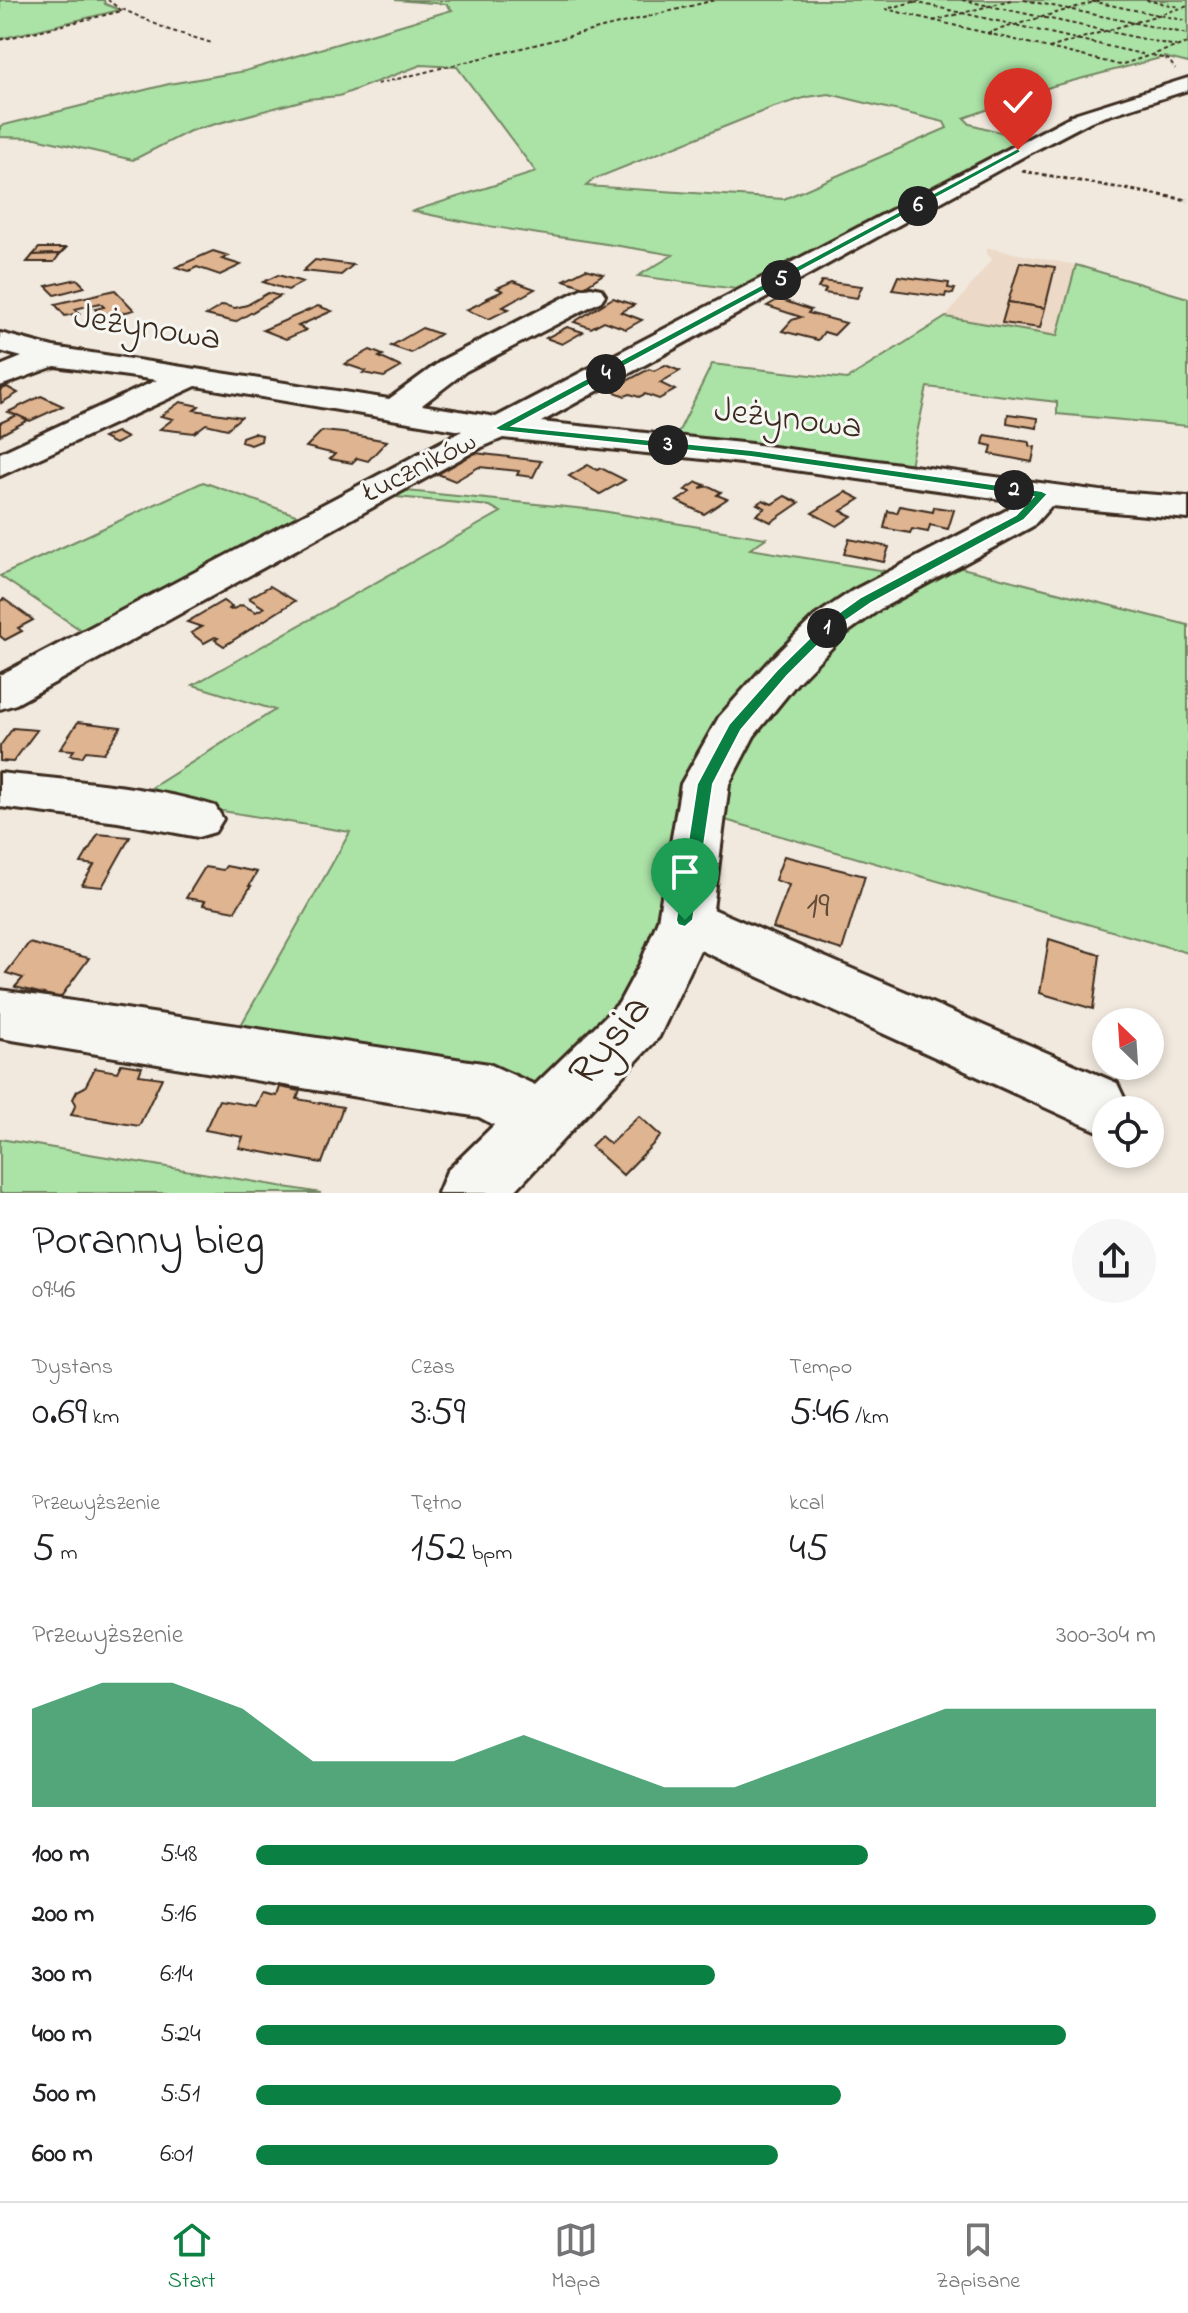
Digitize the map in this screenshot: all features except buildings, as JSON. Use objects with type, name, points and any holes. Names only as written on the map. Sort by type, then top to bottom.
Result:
[{"type":"street","name":"Łuczników","points":[[0,694],[470,440],[500,428],[989,166],[1084,117],[1186,79]]},
{"type":"street","points":[[394,411],[455,365],[591,295]]},
{"type":"street","name":"Jeżynowa","points":[[0,342],[52,356],[192,376],[500,428],[751,454],[1100,502],[1188,508]]},
{"type":"street","points":[[0,377],[52,356]]},
{"type":"street","points":[[0,466],[192,376]]},
{"type":"street","name":"Rysia","points":[[470,1193],[639,1020],[666,968],[685,920],[705,784],[735,728],[782,673],[830,625],[866,600],[1020,518],[1042,494]]},
{"type":"street","points":[[0,790],[118,804],[198,819]]},
{"type":"street","points":[[685,920],[1092,1100]]},
{"type":"street","points":[[0,1014],[489,1091],[543,1120]]},
{"type":"path","points":[[108,0],[169,30],[212,43]]},
{"type":"path","points":[[377,84],[715,0]]},
{"type":"path","points":[[921,0],[886,9],[1120,65],[1188,43]]},
{"type":"path","points":[[962,0],[1177,47]]},
{"type":"path","points":[[932,21],[1011,0]]},
{"type":"path","points":[[1024,0],[1188,34]]},
{"type":"path","points":[[1085,0],[1188,21]]},
{"type":"path","points":[[984,33],[1101,0]]},
{"type":"path","points":[[1146,0],[1188,7]]},
{"type":"path","points":[[913,2],[1169,60],[1186,79]]},
{"type":"path","points":[[1048,48],[1183,7]]},
{"type":"path","points":[[0,40],[122,9]]},
{"type":"path","points":[[989,166],[1188,200]]},
{"type":"shaded area","points":[[988,248],[1076,265],[1058,336],[946,317],[992,259],[986,253]]},
{"type":"green space","points":[[0,0],[104,0],[105,4],[120,10],[0,39]]},
{"type":"green space","points":[[395,0],[1188,0],[1188,63],[1164,57],[1053,86],[964,118],[970,124],[1030,140],[751,291],[638,276],[673,255],[413,211],[536,172],[457,67],[421,65],[339,96],[308,99],[190,131],[133,160],[36,138],[0,137],[0,126],[169,84],[245,71],[452,10],[446,4]],"holes":[[[829,94],[944,122],[947,128],[784,199],[586,186],[594,179],[771,108],[807,97]]]},
{"type":"green space","points":[[1076,265],[1188,298],[1188,426],[1057,414],[1057,402],[927,387],[909,470],[674,441],[712,364],[847,379],[946,317],[1057,336]]},
{"type":"green space","points":[[203,482],[310,520],[93,638],[0,576]]},
{"type":"green space","points":[[387,489],[596,510],[766,538],[750,549],[904,574],[727,724],[657,964],[547,1090],[232,1041],[350,832],[137,797],[275,710],[193,685],[501,512],[490,506],[376,495]]},
{"type":"green space","points":[[946,564],[1188,625],[1188,953],[708,815],[712,786],[815,652]]},
{"type":"green space","points":[[0,1139],[321,1193],[0,1193]]},
{"type":"route","points":[[685,920],[705,784],[735,728],[782,673],[830,625],[866,600],[1020,518],[1042,494],[751,454],[500,428],[526,417],[912,210],[1018,150]]}]
